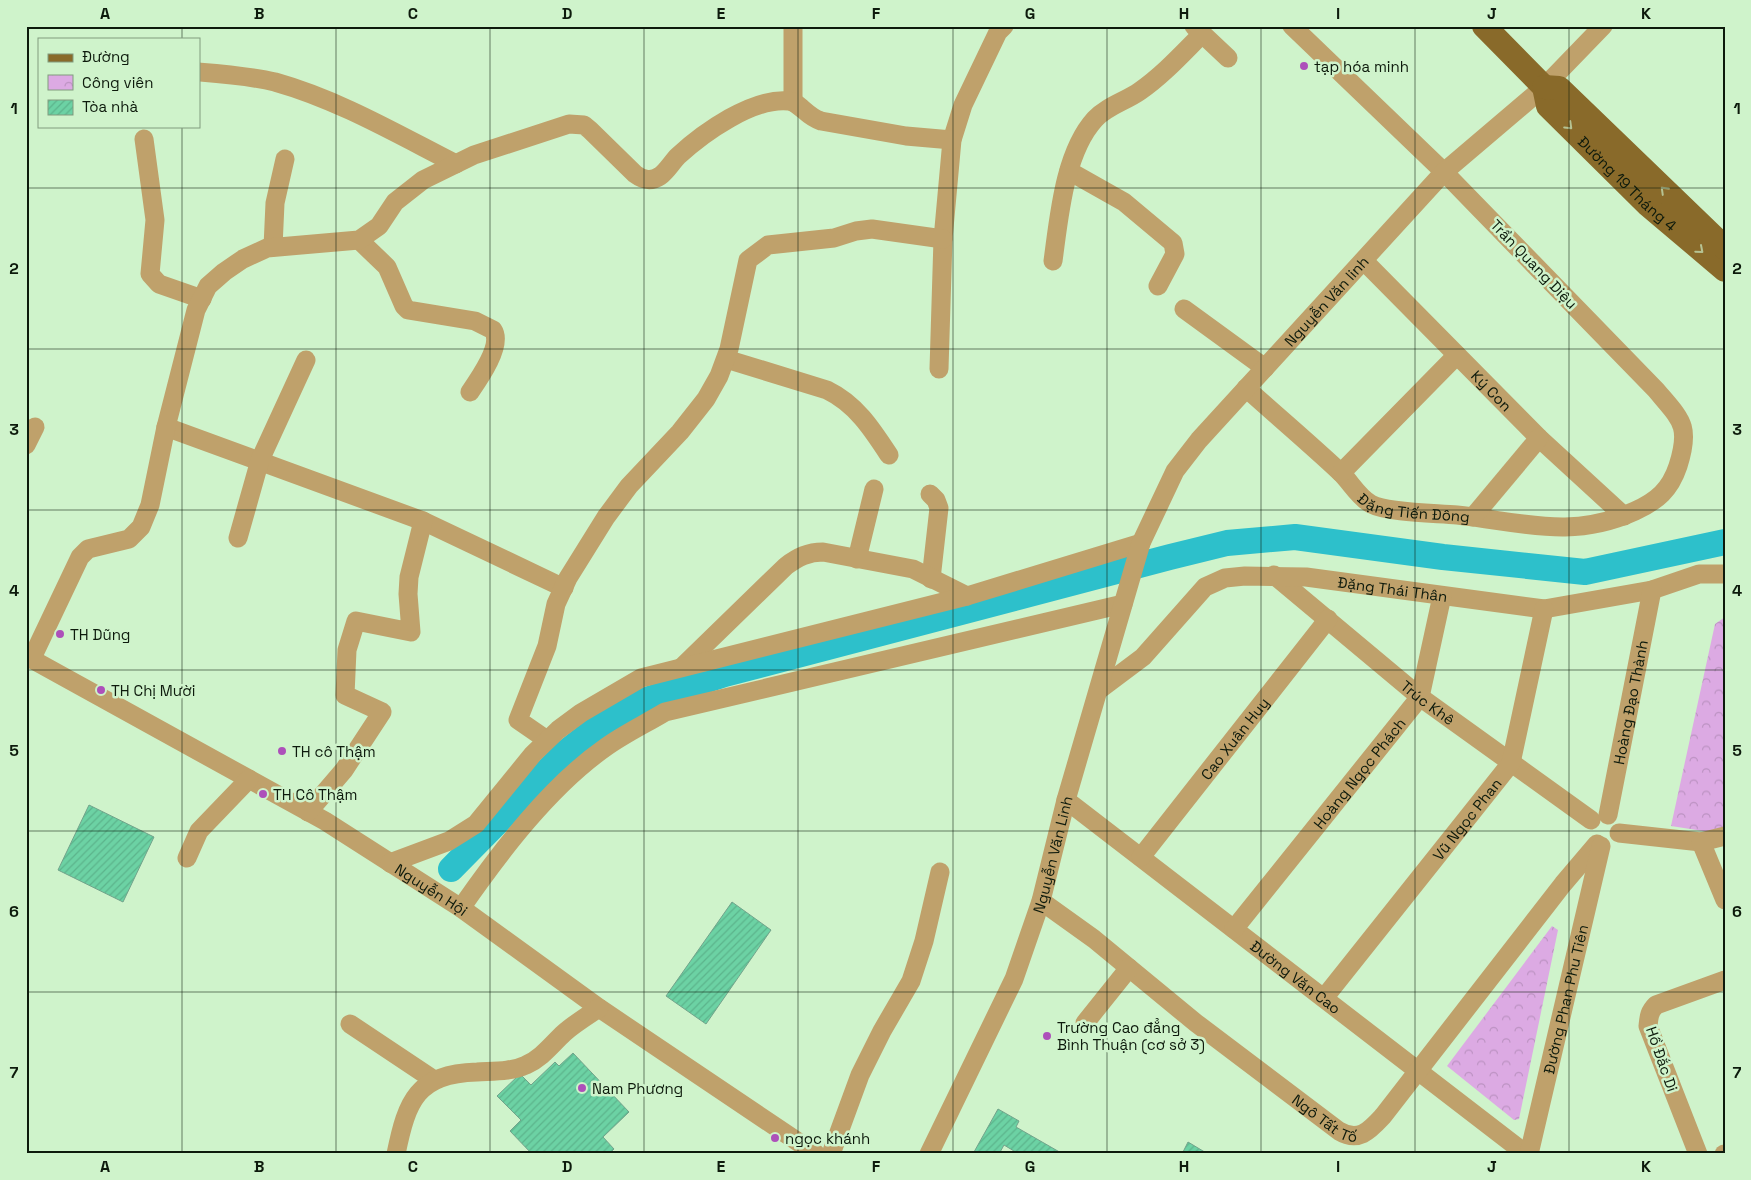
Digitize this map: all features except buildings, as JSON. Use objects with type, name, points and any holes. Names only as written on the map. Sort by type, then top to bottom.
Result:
[{"type":"main road","name":"Đường 19 Tháng 4","points":[[1484,26],[1544,87],[1548,106],[1647,204],[1725,270]]},
{"type":"main road","name":"Đường 19 Tháng 4","points":[[1544,87],[1559,88],[1725,248]]},
{"type":"street","points":[[793,26],[794,102]]},
{"type":"street","name":"Trần Quang Diệu","points":[[1292,26],[1444,172],[1656,390],[1679,418],[1684,427],[1682,455],[1666,492],[1652,503],[1624,516]]},
{"type":"street","name":"Nguyễn Văn linh","points":[[1141,543],[1175,471],[1199,440],[1444,172],[1544,87],[1603,26]]},
{"type":"street","points":[[939,368],[943,239],[952,140],[963,106],[999,28]]},
{"type":"street","points":[[1053,261],[1060,201],[1069,171],[1089,127],[1096,118],[1138,93],[1160,76],[1198,30],[1228,58]]},
{"type":"street","points":[[200,72],[244,76],[302,91],[334,102],[456,164]]},
{"type":"street","points":[[29,657],[80,557],[88,549],[129,539],[141,527],[150,505],[166,427],[196,310],[208,286],[224,272],[244,259],[273,246],[359,240],[379,226],[395,202],[423,180],[474,155],[569,124],[578,124],[590,130],[635,174],[642,179],[651,180],[660,176],[678,156],[729,118],[759,106],[779,102],[794,102],[812,118],[821,121],[906,136],[952,140]]},
{"type":"street","points":[[144,139],[155,220],[150,274],[159,284],[202,298]]},
{"type":"street","points":[[273,246],[275,203],[285,159]]},
{"type":"street","points":[[1069,171],[1142,214],[1173,243],[1175,254],[1158,286]]},
{"type":"street","points":[[547,740],[518,720],[547,646],[556,604],[606,517],[629,486],[680,432],[706,399],[726,359],[748,260],[768,245],[824,239],[872,229],[943,239]]},
{"type":"street","points":[[359,240],[388,267],[404,306],[408,310],[475,321],[493,330],[496,338],[488,364],[470,392]]},
{"type":"street","name":"Ký Con","points":[[1364,261],[1539,438],[1624,516]]},
{"type":"street","points":[[1184,309],[1265,368]]},
{"type":"street","points":[[1341,473],[1457,355]]},
{"type":"street","points":[[726,359],[827,390],[839,396],[858,412],[889,455]]},
{"type":"street","points":[[238,538],[260,460],[306,360]]},
{"type":"street","name":"Đặng Tiến Đông","points":[[1246,388],[1341,473],[1371,504],[1386,508],[1473,517],[1551,528],[1584,526],[1624,516]]},
{"type":"street","points":[[26,445],[35,427]]},
{"type":"street","points":[[166,427],[423,521],[564,588]]},
{"type":"street","points":[[1473,517],[1539,438]]},
{"type":"street","points":[[857,559],[874,489]]},
{"type":"street","points":[[930,494],[936,500],[939,508],[931,579]]},
{"type":"street","points":[[308,812],[344,770],[382,712],[345,695],[347,650],[356,621],[411,632],[408,594],[409,577],[423,521]]},
{"type":"street","points":[[390,863],[449,841],[476,824],[547,740],[581,713],[641,678],[968,596],[1141,543]]},
{"type":"street","name":"Nguyễn Văn Linh","points":[[929,1154],[1014,979],[1041,901],[1066,800],[1141,543]]},
{"type":"street","points":[[682,668],[786,566],[800,556],[811,552],[823,552],[913,569],[968,596]]},
{"type":"street","name":"Đặng Thái Thân","points":[[1099,690],[1143,657],[1206,587],[1225,578],[1274,575],[1306,577],[1544,608],[1652,590],[1699,574],[1725,574]]},
{"type":"street","name":"Trúc Khê","points":[[1274,575],[1420,697],[1511,763],[1599,817]]},
{"type":"street","name":"Hoàng Đạo Thành","points":[[1599,817],[1652,590]]},
{"type":"street","name":"Hoàng Ngọc Phách","points":[[1234,929],[1420,697],[1442,596]]},
{"type":"street","points":[[461,908],[496,858],[558,788],[605,748],[665,712],[1123,604]]},
{"type":"street","name":"Vũ Ngọc Phan","points":[[1324,998],[1511,763],[1544,608]]},
{"type":"street","name":"Cao Xuân Huy","points":[[1141,857],[1328,619]]},
{"type":"street","name":"Nguyễn Hội","points":[[29,657],[308,812],[390,863],[461,908],[599,1008],[816,1154]]},
{"type":"street","points":[[187,858],[200,831],[250,779]]},
{"type":"street","name":"Đường Văn Cao","points":[[1066,800],[1527,1154]]},
{"type":"street","points":[[1599,817],[1618,823],[1619,833],[1613,843],[1599,845],[1592,841],[1588,831],[1599,817]]},
{"type":"street","points":[[1619,833],[1701,842],[1725,836]]},
{"type":"street","points":[[1701,842],[1725,900]]},
{"type":"street","name":"Ngô Tất Tố","points":[[1041,901],[1094,940],[1196,1023],[1346,1135],[1358,1136],[1367,1133],[1418,1071],[1563,884],[1599,845]]},
{"type":"street","name":"Đường Phan Phu Tiên","points":[[1527,1154],[1589,900],[1599,845]]},
{"type":"street","points":[[831,1154],[860,1075],[882,1031],[911,981],[924,941],[940,872]]},
{"type":"street","points":[[1563,884],[1576,890],[1589,900]]},
{"type":"street","points":[[1085,1023],[1129,968]]},
{"type":"street","name":"Hồ Đắc Di","points":[[1698,1154],[1648,1026],[1650,1012],[1656,1005],[1725,980]]},
{"type":"street","points":[[396,1154],[403,1119],[416,1095],[434,1080],[452,1073],[511,1070],[526,1065],[543,1054],[565,1032],[599,1008]]},
{"type":"street","points":[[350,1024],[434,1080]]},
{"type":"green space","points":[[1725,617],[1725,831],[1716,833],[1671,826],[1715,624]]},
{"type":"green space","points":[[1552,926],[1558,930],[1519,1119],[1514,1120],[1447,1066]]},
{"type":"waterway","points":[[451,869],[564,754],[607,720],[640,702],[725,674],[1170,557],[1227,543],[1295,537],[1443,557],[1585,572],[1725,542]]},
{"type":"place","name":"tạp hóa minh","points":[[1304,66]]},
{"type":"place","name":"TH Dũng","points":[[60,634]]},
{"type":"place","name":"TH Chị Mười","points":[[101,690]]},
{"type":"place","name":"TH cô Thậm","points":[[282,751]]},
{"type":"place","name":"TH Cô Thậm","points":[[263,794]]},
{"type":"place","name":"Trường Cao đẳng Bình Thuận (cơ sở 3)","points":[[1047,1036]]},
{"type":"place","name":"Nam Phương","points":[[582,1088]]},
{"type":"place","name":"ngọc khánh","points":[[775,1138]]}]
